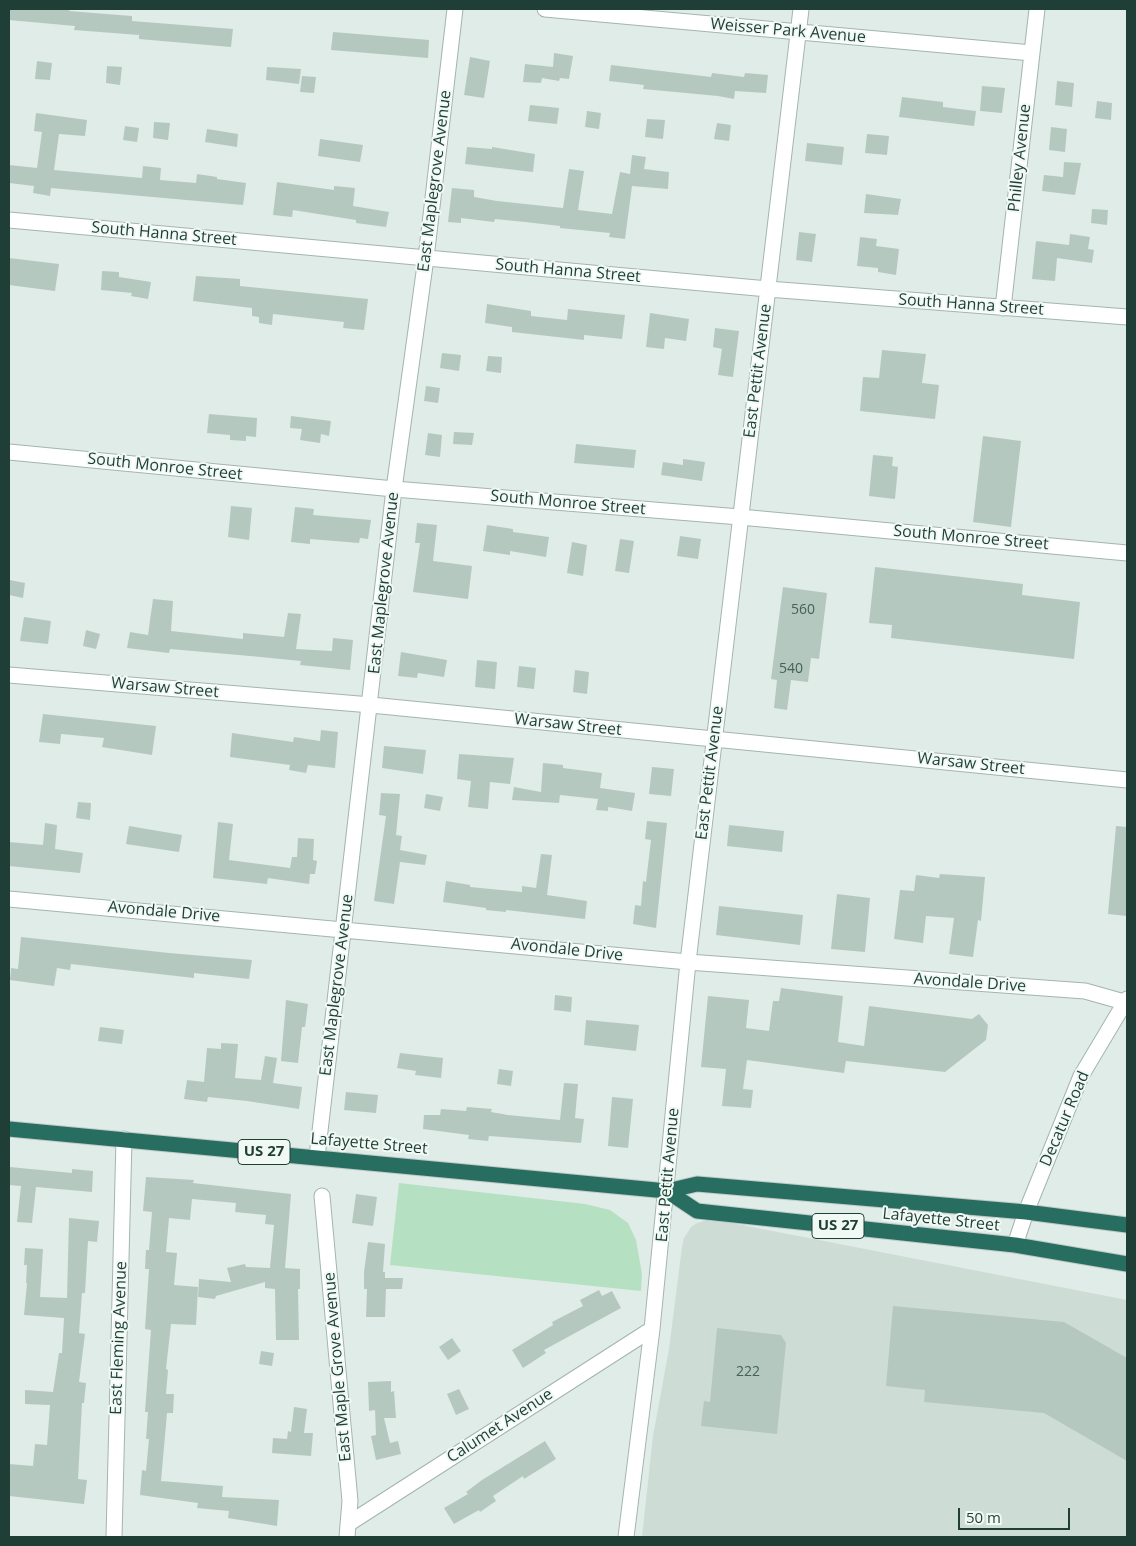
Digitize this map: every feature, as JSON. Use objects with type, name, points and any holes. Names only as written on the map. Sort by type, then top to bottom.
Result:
[{"type":"highway","name":"Lafayette Street","points":[[9,1129],[667,1190],[696,1184],[1026,1212],[1127,1225]]},
{"type":"highway","name":"Lafayette Street","points":[[667,1190],[697,1211],[1015,1245],[1127,1264]]},
{"type":"street","name":"East Maplegrove Avenue","points":[[317,1157],[394,489],[426,258],[455,9]]},
{"type":"street","name":"Weisser Park Avenue","points":[[544,9],[1032,52]]},
{"type":"street","name":"East Pettit Avenue","points":[[626,1537],[667,1190],[688,962],[801,9]]},
{"type":"street","name":"Philley Avenue","points":[[1003,308],[1037,9]]},
{"type":"street","name":"South Hanna Street","points":[[9,220],[768,289],[1127,317]]},
{"type":"street","name":"South Monroe Street","points":[[9,452],[394,489],[740,517],[1127,552]]},
{"type":"street","name":"Warsaw Street","points":[[9,675],[370,705],[1127,780]]},
{"type":"street","name":"Avondale Drive","points":[[9,898],[344,928],[688,962],[1085,991],[1126,1000]]},
{"type":"street","name":"Decatur Road","points":[[1015,1245],[1026,1212],[1081,1076],[1126,1000]]},
{"type":"street","name":"East Fleming Avenue","points":[[114,1537],[124,1139]]},
{"type":"street","name":"East Maple Grove Avenue","points":[[322,1196],[350,1501],[348,1531]]},
{"type":"street","name":"Calumet Avenue","points":[[348,1531],[652,1329]]},
{"type":"shaded area","points":[[711,1219],[1127,1300],[1127,1537],[642,1537],[653,1436],[669,1349],[682,1247],[684,1238],[691,1227]]},
{"type":"green space","points":[[399,1183],[585,1204],[610,1210],[628,1223],[636,1240],[642,1274],[641,1291],[390,1265]]},
{"type":"building","points":[[9,9],[70,9],[69,11],[132,16],[132,21],[233,29],[231,47],[139,39],[139,35],[74,30],[75,26],[9,20]]},
{"type":"building","points":[[333,32],[429,40],[428,58],[331,50]]},
{"type":"building","points":[[554,53],[573,56],[569,79],[560,78],[559,81],[542,78],[541,83],[523,82],[525,64],[553,67]]},
{"type":"building","points":[[470,57],[490,61],[484,98],[464,95]]},
{"type":"building","points":[[37,61],[52,63],[50,80],[35,79]]},
{"type":"building","points":[[611,65],[711,77],[712,73],[744,77],[745,73],[768,75],[766,93],[735,91],[734,99],[643,89],[644,85],[609,81]]},
{"type":"building","points":[[107,66],[122,67],[120,85],[106,83]]},
{"type":"building","points":[[267,67],[301,69],[299,84],[266,80]]},
{"type":"building","points":[[302,76],[316,77],[314,93],[300,92]]},
{"type":"building","points":[[1057,81],[1074,83],[1072,107],[1055,105]]},
{"type":"building","points":[[982,86],[1005,88],[1002,113],[980,111]]},
{"type":"building","points":[[902,97],[943,102],[943,107],[976,111],[974,126],[899,117]]},
{"type":"building","points":[[1097,101],[1112,103],[1111,120],[1095,118]]},
{"type":"building","points":[[530,105],[559,108],[557,124],[528,121]]},
{"type":"building","points":[[587,111],[601,113],[599,129],[585,127]]},
{"type":"building","points":[[36,113],[87,120],[85,136],[59,134],[54,170],[142,178],[143,166],[161,168],[160,180],[196,183],[197,174],[217,177],[217,179],[246,183],[243,205],[51,188],[50,196],[33,193],[34,186],[9,183],[9,165],[37,168],[42,132],[34,131]]},
{"type":"building","points":[[647,119],[665,120],[663,139],[645,137]]},
{"type":"building","points":[[154,122],[170,123],[168,140],[153,138]]},
{"type":"building","points":[[717,123],[731,125],[729,141],[714,139]]},
{"type":"building","points":[[125,126],[139,128],[137,142],[123,140]]},
{"type":"building","points":[[1051,127],[1067,129],[1065,152],[1049,150]]},
{"type":"building","points":[[207,129],[238,134],[237,147],[205,142]]},
{"type":"building","points":[[867,134],[889,136],[887,155],[865,153]]},
{"type":"building","points":[[320,139],[363,145],[360,162],[318,156]]},
{"type":"building","points":[[807,143],[844,147],[842,165],[805,161]]},
{"type":"building","points":[[467,147],[492,149],[492,147],[535,154],[533,172],[465,164]]},
{"type":"building","points":[[632,155],[646,157],[644,169],[669,172],[668,189],[632,186],[625,239],[609,237],[610,233],[495,219],[494,222],[461,218],[461,223],[448,222],[452,188],[474,190],[474,197],[563,208],[569,169],[584,171],[578,210],[612,214],[620,172],[630,174]]},
{"type":"building","points":[[1064,162],[1081,163],[1075,195],[1042,191],[1044,175],[1063,177]]},
{"type":"building","points":[[277,182],[334,190],[334,186],[355,188],[353,206],[389,212],[386,227],[293,210],[292,217],[273,215]]},
{"type":"building","points":[[866,194],[901,199],[898,215],[864,213]]},
{"type":"building","points":[[1092,209],[1108,210],[1107,225],[1091,223]]},
{"type":"building","points":[[799,232],[816,234],[812,262],[796,260]]},
{"type":"building","points":[[1070,234],[1090,237],[1088,249],[1094,250],[1092,263],[1057,258],[1055,281],[1032,279],[1036,241],[1069,245]]},
{"type":"building","points":[[860,237],[877,239],[876,246],[899,249],[896,275],[878,272],[878,268],[857,266]]},
{"type":"building","points":[[9,258],[59,264],[55,291],[9,285]]},
{"type":"building","points":[[102,271],[119,272],[119,277],[151,282],[148,299],[131,296],[132,293],[101,290]]},
{"type":"building","points":[[196,276],[240,279],[240,286],[368,299],[364,330],[343,328],[344,322],[273,314],[272,325],[259,323],[259,317],[252,316],[252,308],[193,301]]},
{"type":"building","points":[[487,304],[531,311],[531,316],[567,320],[568,309],[625,315],[622,339],[584,335],[584,340],[512,332],[512,327],[485,323]]},
{"type":"building","points":[[650,313],[689,319],[686,341],[665,338],[664,349],[646,347]]},
{"type":"building","points":[[715,328],[739,331],[733,377],[718,375],[722,349],[713,347]]},
{"type":"building","points":[[882,350],[926,354],[922,383],[939,385],[935,419],[860,411],[863,377],[879,378]]},
{"type":"building","points":[[442,353],[461,355],[459,371],[440,368]]},
{"type":"building","points":[[488,356],[502,357],[501,373],[486,371]]},
{"type":"building","points":[[426,386],[440,388],[438,403],[424,401]]},
{"type":"building","points":[[209,414],[257,418],[256,437],[246,436],[246,441],[230,440],[230,435],[207,433]]},
{"type":"building","points":[[291,416],[331,421],[329,436],[321,434],[320,443],[300,440],[302,429],[290,428]]},
{"type":"building","points":[[454,432],[474,433],[472,445],[453,444]]},
{"type":"building","points":[[428,433],[442,435],[440,457],[425,455]]},
{"type":"building","points":[[983,436],[1021,441],[1011,527],[973,522]]},
{"type":"building","points":[[576,444],[636,450],[634,468],[574,463]]},
{"type":"building","points":[[873,455],[893,457],[892,466],[898,467],[895,499],[869,496]]},
{"type":"building","points":[[683,459],[705,462],[702,481],[661,475],[663,462],[683,465]]},
{"type":"building","points":[[231,506],[252,508],[249,540],[228,537]]},
{"type":"building","points":[[295,507],[314,509],[313,515],[371,520],[368,539],[360,538],[359,543],[310,539],[310,544],[291,542]]},
{"type":"building","points":[[417,523],[437,525],[433,561],[472,566],[468,599],[413,592],[420,543],[415,543]]},
{"type":"building","points":[[487,525],[513,529],[513,532],[549,537],[546,557],[510,551],[510,555],[483,551]]},
{"type":"building","points":[[680,536],[701,539],[698,559],[677,556]]},
{"type":"building","points":[[620,539],[634,541],[629,573],[615,571]]},
{"type":"building","points":[[572,542],[587,545],[583,576],[567,573]]},
{"type":"building","points":[[875,567],[1023,584],[1022,595],[1080,602],[1074,659],[891,638],[892,625],[869,623]]},
{"type":"building","points":[[10,580],[25,583],[23,598],[9,595]]},
{"type":"building","points":[[783,587],[827,593],[819,659],[811,658],[808,682],[791,680],[787,710],[774,708],[777,680],[771,679]]},
{"type":"building","points":[[153,599],[173,601],[171,631],[243,639],[243,633],[284,637],[288,613],[301,614],[296,649],[332,651],[333,638],[353,640],[350,670],[300,665],[301,661],[170,649],[169,653],[127,648],[130,632],[148,635]]},
{"type":"building","points":[[24,617],[51,621],[48,644],[20,641]]},
{"type":"building","points":[[86,630],[100,634],[96,649],[83,646]]},
{"type":"building","points":[[401,652],[447,660],[444,677],[418,673],[417,678],[398,676]]},
{"type":"building","points":[[477,660],[497,662],[495,689],[475,687]]},
{"type":"building","points":[[519,666],[536,668],[534,689],[517,687]]},
{"type":"building","points":[[575,670],[589,672],[587,694],[573,692]]},
{"type":"building","points":[[43,714],[156,726],[152,755],[102,747],[104,738],[61,734],[60,744],[39,742]]},
{"type":"building","points":[[321,730],[338,732],[335,768],[308,765],[306,773],[289,770],[290,765],[230,757],[232,733],[293,742],[294,737],[320,741]]},
{"type":"building","points":[[384,746],[426,750],[423,774],[382,768]]},
{"type":"building","points":[[459,754],[514,758],[510,784],[490,782],[488,809],[468,807],[471,781],[457,779]]},
{"type":"building","points":[[543,763],[563,765],[563,768],[602,773],[600,788],[635,793],[632,811],[608,807],[608,811],[596,810],[598,799],[560,795],[559,803],[512,800],[514,787],[541,792]]},
{"type":"building","points":[[652,767],[674,769],[671,796],[649,794]]},
{"type":"building","points":[[381,793],[400,794],[396,835],[402,836],[400,850],[427,855],[425,865],[400,862],[394,904],[374,901],[386,816],[379,815]]},
{"type":"building","points":[[426,794],[443,797],[440,811],[424,808]]},
{"type":"building","points":[[78,802],[91,803],[90,820],[76,818]]},
{"type":"building","points":[[647,821],[667,823],[656,928],[633,924],[635,905],[641,906],[643,881],[646,882],[651,840],[645,839]]},
{"type":"building","points":[[218,822],[233,824],[229,860],[290,868],[292,857],[297,857],[298,838],[314,839],[313,860],[317,861],[315,874],[310,874],[309,884],[268,878],[267,884],[213,878]]},
{"type":"building","points":[[45,823],[57,825],[55,849],[83,853],[80,873],[9,866],[9,842],[43,845]]},
{"type":"building","points":[[729,825],[784,831],[782,852],[727,846]]},
{"type":"building","points":[[129,826],[182,835],[179,852],[126,844]]},
{"type":"building","points":[[1116,826],[1127,827],[1127,916],[1108,914]]},
{"type":"building","points":[[541,854],[552,855],[547,895],[587,901],[585,919],[506,910],[506,912],[486,910],[486,908],[443,902],[446,881],[470,885],[470,887],[522,892],[522,886],[536,888]]},
{"type":"building","points":[[940,874],[985,877],[981,921],[978,920],[973,957],[949,954],[954,918],[926,916],[923,943],[894,939],[900,890],[914,891],[916,875],[939,878]]},
{"type":"building","points":[[837,894],[870,898],[865,952],[831,949]]},
{"type":"building","points":[[719,906],[803,915],[800,945],[716,935]]},
{"type":"building","points":[[21,937],[252,960],[249,979],[194,973],[194,978],[71,964],[70,970],[57,968],[54,986],[10,980],[11,968],[18,969]]},
{"type":"building","points":[[781,988],[843,996],[838,1042],[864,1046],[869,1006],[972,1019],[979,1014],[988,1025],[986,1040],[945,1072],[846,1061],[844,1073],[747,1060],[743,1089],[753,1090],[751,1108],[722,1106],[726,1069],[701,1067],[708,996],[749,1000],[746,1028],[769,1031],[773,1001],[779,1001]]},
{"type":"building","points":[[555,995],[572,997],[571,1012],[554,1010]]},
{"type":"building","points":[[286,1000],[308,1004],[305,1027],[302,1027],[298,1063],[281,1061]]},
{"type":"building","points":[[586,1020],[639,1025],[636,1051],[584,1045]]},
{"type":"building","points":[[100,1027],[124,1030],[122,1044],[98,1041]]},
{"type":"building","points":[[221,1043],[238,1044],[235,1078],[261,1080],[265,1056],[277,1058],[273,1083],[302,1087],[299,1109],[208,1097],[207,1102],[184,1099],[187,1080],[204,1082],[207,1048],[221,1049]]},
{"type":"building","points":[[400,1053],[443,1058],[441,1078],[415,1075],[416,1071],[397,1068]]},
{"type":"building","points":[[499,1069],[513,1071],[511,1086],[497,1084]]},
{"type":"building","points":[[564,1083],[578,1084],[575,1118],[584,1119],[581,1143],[489,1136],[488,1141],[468,1139],[469,1135],[423,1129],[424,1115],[440,1115],[441,1109],[466,1111],[467,1107],[492,1109],[491,1112],[508,1115],[560,1120]]},
{"type":"building","points":[[346,1092],[378,1095],[376,1113],[344,1110]]},
{"type":"building","points":[[612,1097],[633,1099],[628,1148],[608,1146]]},
{"type":"building","points":[[10,1167],[72,1173],[72,1169],[93,1171],[92,1192],[36,1187],[32,1223],[17,1222],[21,1186],[9,1185]]},
{"type":"building","points":[[146,1177],[194,1180],[193,1183],[291,1194],[285,1268],[300,1269],[300,1289],[298,1289],[299,1340],[276,1340],[275,1289],[265,1288],[265,1282],[216,1296],[215,1299],[198,1297],[199,1279],[231,1282],[227,1268],[245,1264],[246,1267],[270,1268],[274,1225],[265,1224],[266,1215],[235,1212],[236,1203],[192,1199],[190,1220],[169,1218],[166,1252],[177,1253],[174,1285],[198,1287],[196,1325],[171,1324],[166,1369],[168,1370],[166,1394],[174,1394],[173,1413],[167,1413],[161,1481],[223,1486],[222,1497],[279,1500],[277,1526],[228,1518],[229,1511],[197,1508],[198,1503],[140,1495],[142,1470],[146,1471],[149,1439],[146,1439],[148,1412],[145,1412],[151,1330],[145,1329],[149,1269],[145,1269],[146,1250],[149,1250],[152,1212],[143,1211]]},
{"type":"building","points":[[356,1194],[377,1197],[373,1226],[352,1223]]},
{"type":"building","points":[[69,1218],[99,1221],[97,1242],[88,1241],[85,1293],[82,1293],[79,1333],[85,1334],[79,1382],[86,1383],[84,1403],[82,1403],[78,1479],[87,1480],[84,1504],[9,1496],[9,1464],[33,1466],[35,1444],[47,1445],[50,1405],[25,1404],[25,1390],[53,1392],[59,1353],[62,1353],[64,1318],[24,1315],[27,1283],[27,1265],[24,1265],[25,1248],[43,1249],[40,1297],[67,1298]]},
{"type":"building","points":[[368,1242],[385,1244],[383,1272],[385,1272],[385,1278],[403,1278],[402,1289],[386,1289],[385,1317],[366,1317],[367,1289],[364,1289],[364,1272]]},
{"type":"building","points":[[599,1290],[602,1296],[612,1291],[621,1308],[544,1350],[546,1353],[523,1368],[512,1350],[553,1325],[552,1322],[583,1306],[580,1300]]},
{"type":"building","points":[[893,1306],[1064,1322],[1127,1358],[1127,1461],[1044,1413],[924,1402],[925,1390],[886,1386]]},
{"type":"building","points":[[717,1328],[781,1335],[786,1343],[777,1434],[701,1426],[704,1401],[710,1402]]},
{"type":"building","points":[[452,1338],[461,1351],[448,1360],[439,1347]]},
{"type":"building","points":[[261,1351],[274,1353],[272,1366],[259,1364]]},
{"type":"building","points":[[391,1381],[391,1392],[394,1391],[396,1418],[384,1418],[390,1443],[398,1441],[401,1454],[376,1460],[371,1436],[376,1435],[375,1410],[369,1411],[368,1382]]},
{"type":"building","points":[[459,1389],[469,1409],[456,1415],[447,1394]]},
{"type":"building","points":[[294,1407],[307,1409],[304,1433],[313,1433],[311,1456],[272,1453],[273,1438],[287,1439],[288,1431],[291,1432]]},
{"type":"building","points":[[545,1441],[556,1459],[524,1479],[523,1476],[493,1496],[496,1501],[480,1512],[479,1510],[454,1524],[444,1508],[468,1494],[466,1492],[482,1480]]}]
